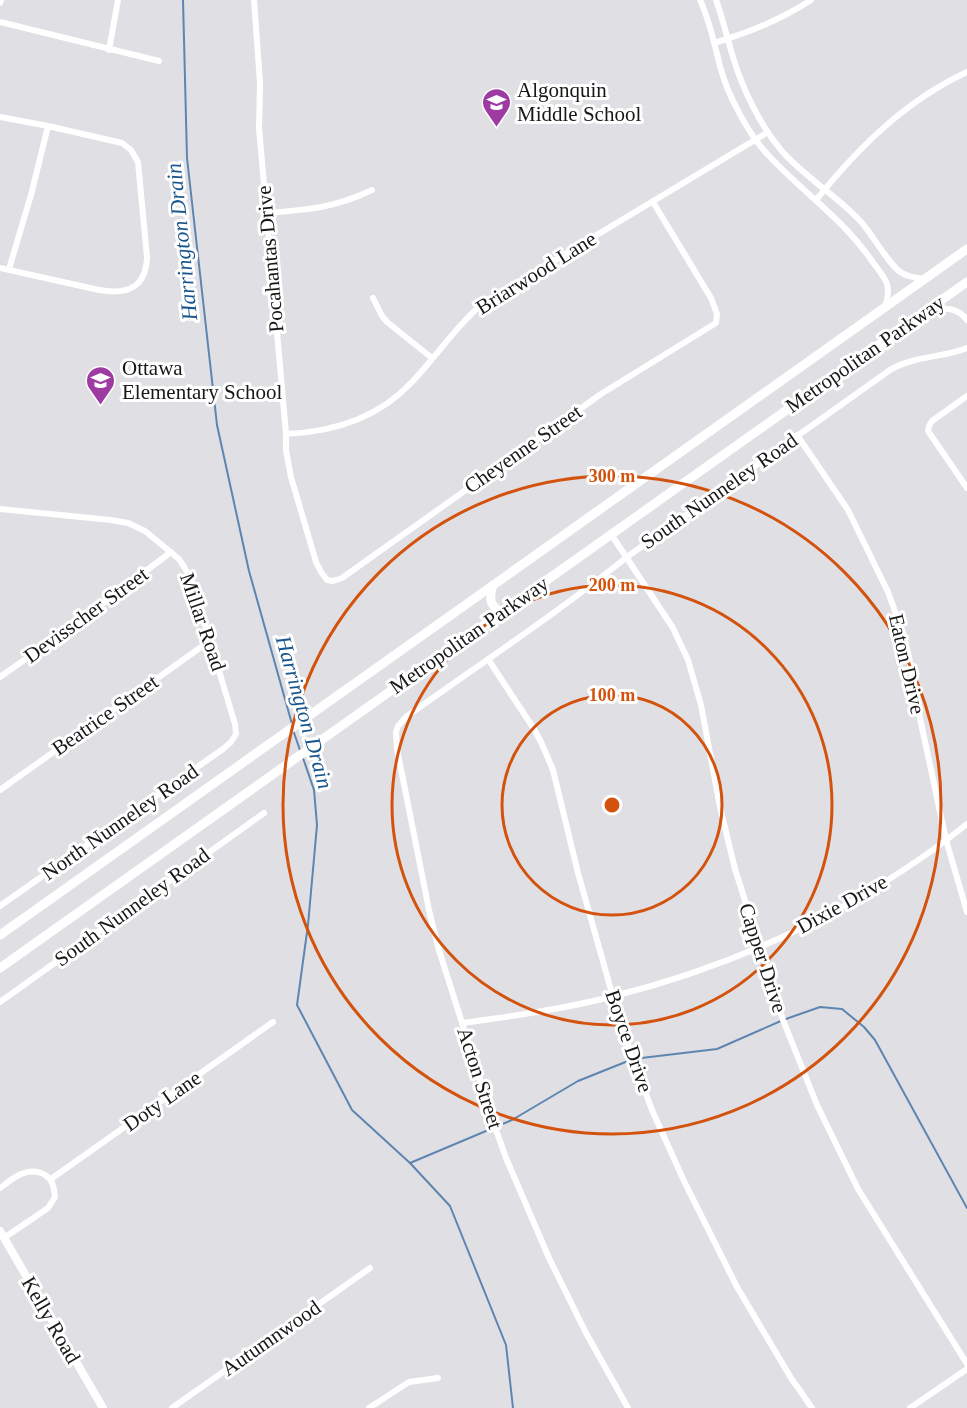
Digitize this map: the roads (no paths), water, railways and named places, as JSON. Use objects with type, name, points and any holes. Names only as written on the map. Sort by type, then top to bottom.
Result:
[{"type":"main road","name":"Metropolitan Parkway","points":[[0,935],[967,249]]},
{"type":"main road","name":"Metropolitan Parkway","points":[[0,968],[967,282]]},
{"type":"main road","points":[[493,585],[490,594],[491,602],[502,612]]},
{"type":"street","points":[[110,50],[118,0]]},
{"type":"street","name":"Pocahantas Drive","points":[[254,0],[260,83],[259,128],[286,450],[291,477],[316,562],[323,576],[330,581]]},
{"type":"street","points":[[700,0],[709,22],[730,95],[755,140],[769,157],[852,235],[888,286],[885,307]]},
{"type":"street","points":[[716,0],[743,85],[768,132],[780,149],[863,224],[899,272],[924,279]]},
{"type":"street","points":[[714,43],[795,11],[812,0]]},
{"type":"street","points":[[0,22],[159,62]]},
{"type":"street","points":[[816,200],[851,158],[898,115],[940,86],[967,72]]},
{"type":"street","points":[[0,117],[122,143],[131,150],[138,162],[147,266],[138,285],[123,291],[108,291],[0,267]]},
{"type":"street","points":[[9,269],[48,126]]},
{"type":"street","name":"Briarwood Lane","points":[[286,434],[334,428],[365,416],[384,405],[411,383],[469,315],[482,304],[768,132]]},
{"type":"street","points":[[266,213],[333,206],[372,190]]},
{"type":"street","name":"Cheyenne Street","points":[[330,581],[342,578],[634,373],[714,325],[718,318],[711,298],[653,202]]},
{"type":"street","points":[[373,298],[387,322],[432,358]]},
{"type":"street","points":[[929,309],[954,310],[967,321]]},
{"type":"street","name":"South Nunneley Road","points":[[398,726],[406,717],[591,586],[627,557],[896,366],[967,348]]},
{"type":"street","points":[[967,396],[932,421],[928,431],[967,488]]},
{"type":"street","name":"Eaton Drive","points":[[797,435],[848,510],[888,592],[903,633],[946,840],[967,912]]},
{"type":"street","name":"Millar Road","points":[[0,509],[128,523],[145,531],[171,552],[183,564],[191,578],[232,709],[236,734]]},
{"type":"street","name":"Capper Drive","points":[[611,534],[673,628],[688,660],[701,705],[720,807],[735,869],[790,1038],[817,1105],[858,1190],[967,1364]]},
{"type":"street","name":"Devisscher Street","points":[[0,677],[171,552]]},
{"type":"street","name":"Beatrice Street","points":[[0,790],[211,640]]},
{"type":"street","name":"Boyce Drive","points":[[488,659],[542,742],[553,770],[578,873],[613,996],[652,1110],[736,1287],[791,1378],[812,1408]]},
{"type":"street","name":"Acton Street","points":[[398,726],[396,739],[400,765],[429,910],[438,947],[495,1127],[535,1226],[586,1333],[628,1408]]},
{"type":"street","name":"North Nunneley Road","points":[[0,906],[223,749],[236,734]]},
{"type":"street","name":"South Nunneley Road","points":[[0,1002],[264,813]]},
{"type":"street","name":"Dixie Drive","points":[[462,1023],[534,1013],[613,996],[648,987],[759,948],[844,906],[897,874],[967,824]]},
{"type":"street","name":"Doty Lane","points":[[51,1179],[273,1022]]},
{"type":"street","points":[[0,1188],[19,1175],[34,1171],[51,1179],[55,1197],[48,1208],[2,1235]]},
{"type":"street","name":"Kelly Road","points":[[2,1235],[103,1408]]},
{"type":"street","name":"Autumnwood","points":[[172,1408],[370,1268]]},
{"type":"street","points":[[910,1408],[967,1368]]},
{"type":"street","points":[[369,1408],[409,1382],[438,1378]]},
{"type":"waterway","name":"Harrington Drain","points":[[183,0],[187,158],[217,425],[249,571],[292,724]]},
{"type":"waterway","name":"Harrington Drain","points":[[293,730],[301,753]]},
{"type":"waterway","name":"Harrington Drain","points":[[303,758],[314,790],[317,825],[308,925],[297,1005],[352,1110],[410,1163],[450,1206],[506,1345],[513,1408]]},
{"type":"waterway","points":[[410,1163],[512,1120],[578,1081],[633,1059],[717,1049],[783,1020],[820,1007],[842,1009],[864,1027],[875,1040],[967,1208]]},
{"type":"place","name":"Algonquin Middle School","points":[[496,128]]},
{"type":"place","name":"Ottawa Elementary School","points":[[101,406]]}]
